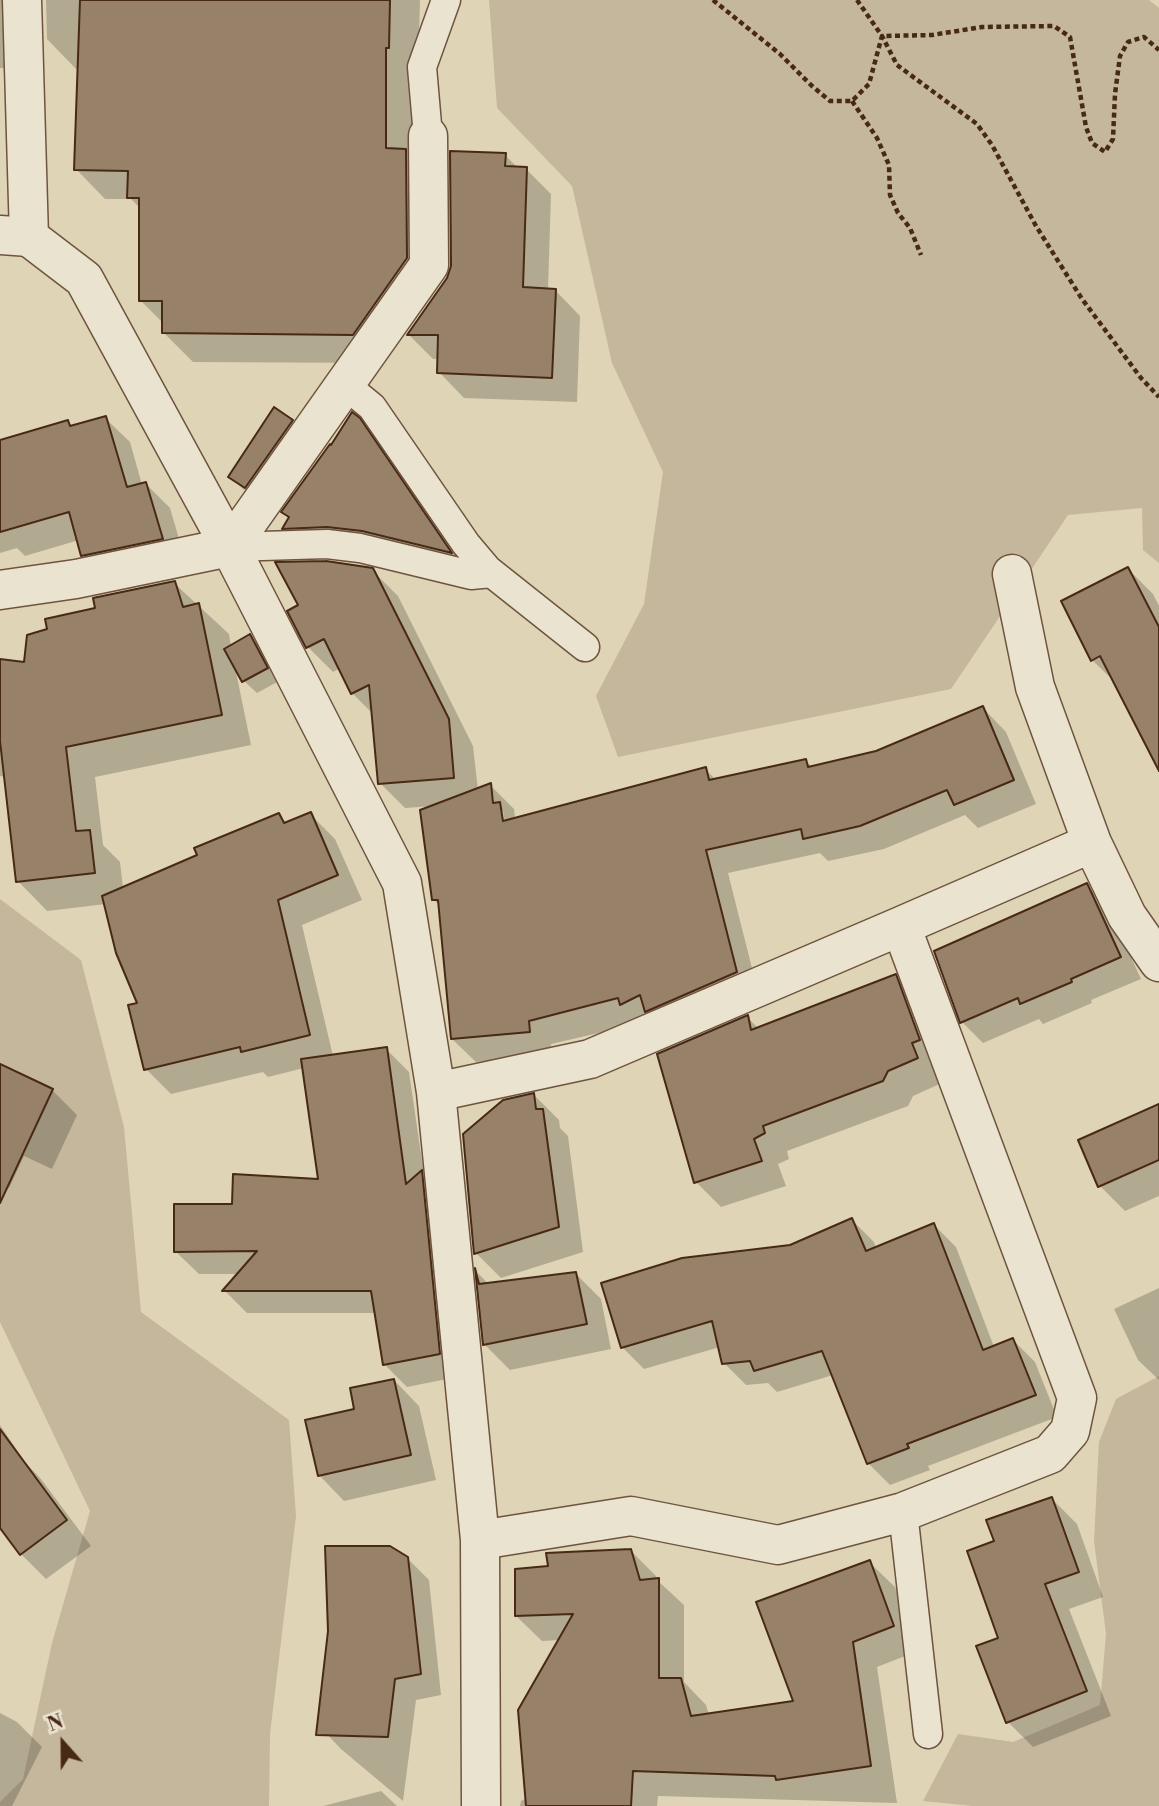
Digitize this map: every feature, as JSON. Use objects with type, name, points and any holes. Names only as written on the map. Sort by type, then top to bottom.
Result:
[{"type":"street","points":[[22,0],[15,236],[84,279],[230,547],[402,883],[436,1092],[480,1540],[481,1806]]},
{"type":"street","points":[[0,590],[76,579],[230,547],[429,265],[428,136]]},
{"type":"street","points":[[1012,574],[1035,687],[1092,843],[1127,916],[1159,961]]},
{"type":"street","points":[[436,1092],[590,1059],[1092,843]]},
{"type":"street","points":[[480,1540],[631,1516],[778,1545],[903,1513],[1050,1454],[1070,1431],[1077,1398],[901,926]]},
{"type":"lane","points":[[428,136],[422,67],[446,0]]},
{"type":"lane","points":[[344,384],[372,407],[466,544],[492,573],[586,647]]},
{"type":"lane","points":[[230,547],[327,544],[360,548],[471,575],[492,573]]},
{"type":"lane","points":[[903,1513],[928,1734]]},
{"type":"path","points":[[713,0],[780,54],[830,101],[852,101],[869,84],[882,36]]},
{"type":"path","points":[[857,0],[882,36],[897,65],[977,124],[1082,299],[1141,378],[1159,397]]},
{"type":"path","points":[[882,36],[932,35],[982,27],[1054,26],[1070,37],[1086,127],[1093,143],[1105,152],[1113,139],[1120,56],[1128,43],[1144,37],[1159,50]]},
{"type":"path","points":[[852,101],[877,138],[889,165],[890,195],[898,213],[910,228],[921,255]]},
{"type":"shaded area","points":[[489,0],[1149,0],[1159,8],[1159,563],[1143,550],[1142,508],[1068,515],[951,689],[618,757],[596,696],[644,604],[663,472],[612,363],[572,186],[497,108]]},
{"type":"shaded area","points":[[0,899],[81,960],[124,1127],[141,1312],[289,1420],[296,1516],[270,1734],[269,1806],[0,1806],[0,1802],[23,1779],[52,1643],[90,1511],[0,1322]]},
{"type":"shaded area","points":[[1159,1376],[1159,1806],[973,1806],[923,1801],[958,1734],[1013,1742],[1100,1705],[1106,1634],[1094,1541],[1099,1442],[1116,1399]]},
{"type":"building","points":[[80,0],[390,0],[389,48],[386,48],[386,148],[406,149],[407,258],[353,335],[162,333],[162,301],[139,301],[139,198],[127,198],[128,171],[74,170]]},
{"type":"building","points":[[450,151],[506,153],[505,166],[527,167],[523,287],[556,289],[552,378],[437,373],[438,335],[407,335],[447,278],[451,266]]},
{"type":"building","points":[[274,407],[293,420],[245,488],[228,477]]},
{"type":"building","points":[[352,412],[360,418],[452,553],[362,531],[327,527],[282,529],[289,517],[281,512]]},
{"type":"building","points":[[106,416],[127,487],[146,482],[163,539],[81,556],[69,512],[0,532],[0,440],[68,420],[70,426]]},
{"type":"building","points":[[326,561],[373,568],[449,719],[454,778],[378,784],[369,685],[351,694],[324,639],[306,648],[287,611],[298,605],[275,562]]},
{"type":"building","points":[[1128,567],[1159,627],[1159,771],[1100,656],[1091,661],[1061,601]]},
{"type":"building","points":[[175,581],[183,607],[199,603],[222,715],[66,747],[76,831],[90,830],[95,873],[16,882],[0,741],[0,659],[24,662],[27,635],[47,629],[45,619],[95,608],[93,598]]},
{"type":"building","points":[[250,634],[268,668],[242,682],[224,649]]},
{"type":"building","points":[[983,706],[1014,780],[954,805],[947,790],[860,826],[803,839],[801,829],[706,850],[737,972],[645,1012],[640,995],[620,1005],[618,998],[529,1021],[530,1032],[451,1039],[438,900],[432,900],[420,810],[491,783],[493,803],[500,802],[503,821],[706,767],[709,780],[806,759],[808,767],[876,751]]},
{"type":"building","points":[[311,812],[338,875],[278,900],[310,1035],[241,1052],[240,1047],[144,1070],[128,1005],[137,1003],[116,953],[102,896],[197,855],[194,848],[279,813],[284,823]]},
{"type":"building","points":[[1087,883],[1121,957],[1020,1004],[1018,998],[960,1023],[934,951]]},
{"type":"building","points":[[896,974],[920,1040],[912,1043],[918,1058],[888,1071],[883,1081],[763,1126],[765,1133],[754,1139],[762,1161],[694,1183],[657,1054],[748,1015],[751,1030]]},
{"type":"building","points":[[387,1047],[406,1184],[422,1170],[440,1354],[383,1365],[371,1291],[222,1291],[257,1251],[174,1252],[174,1204],[232,1204],[233,1174],[318,1179],[301,1059]]},
{"type":"building","points":[[0,1064],[53,1089],[0,1203]]},
{"type":"building","points":[[534,1093],[536,1109],[543,1109],[559,1227],[474,1254],[463,1134],[503,1100]]},
{"type":"building","points":[[1159,1104],[1159,1160],[1098,1187],[1078,1140]]},
{"type":"building","points":[[852,1218],[866,1251],[934,1223],[983,1350],[1013,1338],[1036,1395],[907,1444],[909,1448],[867,1464],[822,1351],[754,1371],[750,1361],[722,1364],[712,1321],[621,1348],[601,1283],[682,1258],[790,1245]]},
{"type":"building","points":[[475,1268],[479,1284],[576,1272],[587,1324],[483,1345]]},
{"type":"building","points":[[394,1379],[411,1455],[318,1476],[305,1420],[354,1409],[350,1388]]},
{"type":"building","points":[[0,1429],[67,1520],[20,1555],[0,1528]]},
{"type":"building","points":[[1052,1497],[1079,1572],[1045,1584],[1087,1691],[1006,1723],[976,1646],[998,1638],[967,1551],[994,1541],[986,1520]]},
{"type":"building","points":[[325,1546],[390,1546],[408,1557],[421,1674],[395,1679],[388,1737],[316,1735],[328,1631]]},
{"type":"building","points":[[631,1549],[640,1580],[659,1578],[659,1678],[681,1678],[691,1716],[793,1701],[756,1602],[870,1560],[894,1626],[853,1642],[871,1766],[776,1780],[775,1776],[633,1771],[631,1806],[526,1806],[518,1710],[573,1614],[515,1616],[515,1569],[548,1566],[546,1553]]}]
